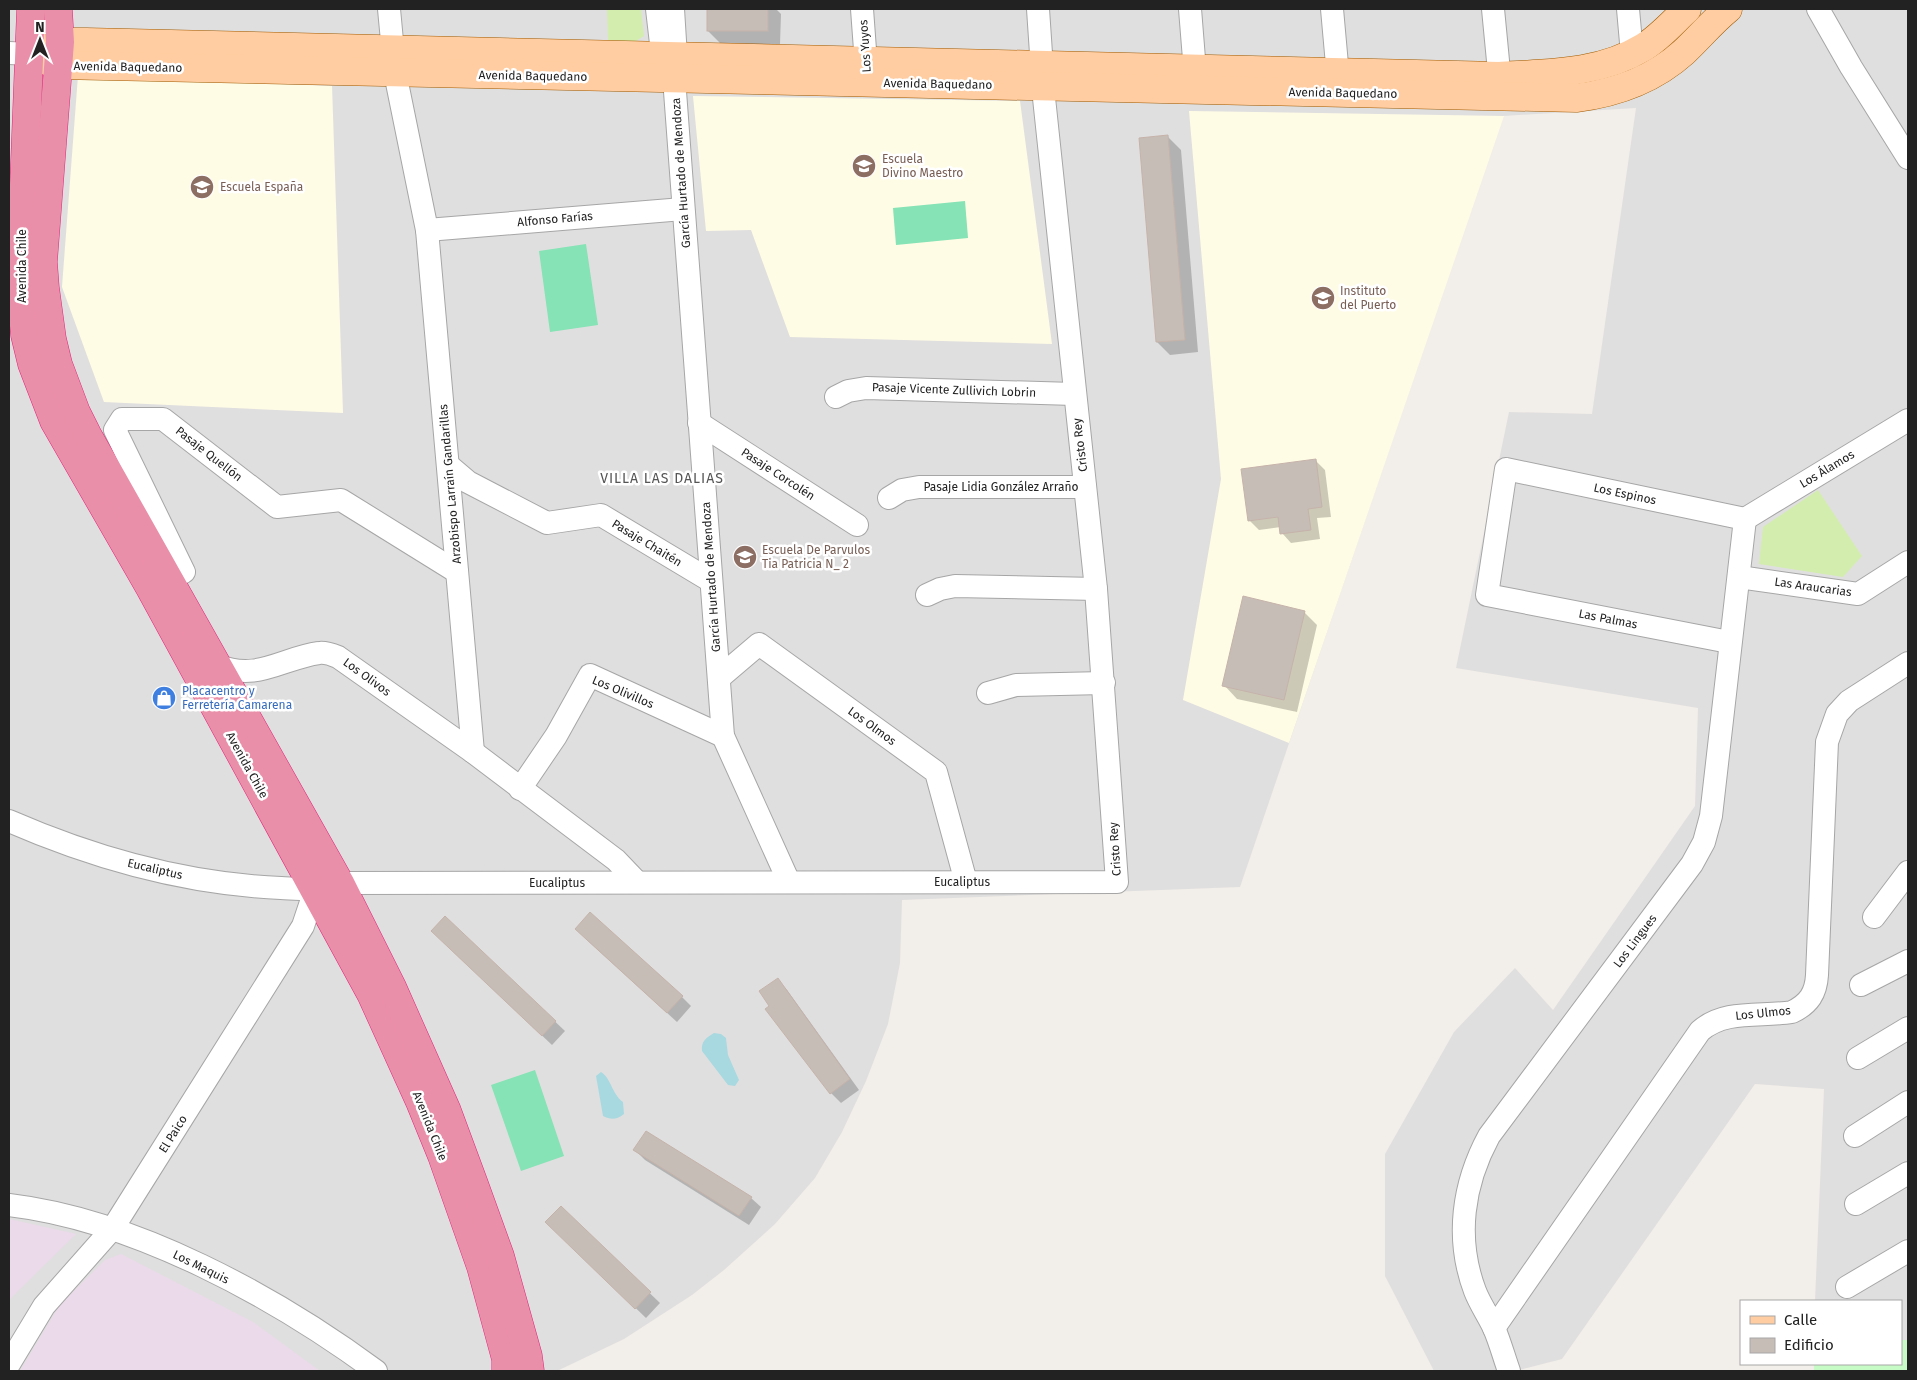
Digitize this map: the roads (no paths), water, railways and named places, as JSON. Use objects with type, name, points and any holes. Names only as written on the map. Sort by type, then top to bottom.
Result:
[{"type":"highway","name":"Avenida Chile","points":[[31,9],[19,54],[20,286],[25,335],[42,393],[54,421],[150,588],[328,886],[392,987],[447,1111],[500,1256],[528,1356],[530,1371]]},
{"type":"highway","name":"Avenida Chile","points":[[58,9],[59,54],[44,262],[46,305],[52,339],[66,388],[80,419],[218,665],[328,886],[371,994],[420,1102],[442,1156],[481,1267],[506,1359],[506,1371]]},
{"type":"main road","name":"Avenida Baquedano","points":[[1500,86],[1570,73],[1605,64],[1632,54],[1658,37],[1687,9]]},
{"type":"main road","name":"Avenida Baquedano","points":[[19,54],[394,62],[671,64],[867,72],[1500,86],[1576,98],[1617,90],[1637,83],[1669,64],[1728,9]]},
{"type":"street","name":"Arzobispo Larraín Gandarillas","points":[[389,9],[394,62],[427,230],[473,752]]},
{"type":"street","name":"García Hurtado de Mendoza","points":[[657,9],[671,64]]},
{"type":"street","name":"García Hurtado de Mendoza","points":[[673,9],[671,64],[723,736],[789,882]]},
{"type":"street","name":"Los Yuyos","points":[[862,9],[867,72]]},
{"type":"street","name":"Cristo Rey","points":[[1038,9],[1074,394],[1096,589],[1117,882]]},
{"type":"street","points":[[1190,9],[1196,80]]},
{"type":"street","points":[[1332,9],[1338,83]]},
{"type":"street","points":[[1493,9],[1500,86]]},
{"type":"street","points":[[1628,9],[1632,54]]},
{"type":"street","points":[[1818,9],[1851,67],[1908,158]]},
{"type":"street","name":"Alfonso Farías","points":[[427,230],[683,209]]},
{"type":"street","name":"Pasaje Vicente Zullivich Lobrin","points":[[836,397],[848,391],[866,388],[1074,394]]},
{"type":"street","name":"Pasaje Quellón","points":[[169,579],[184,572],[115,430],[122,419],[163,419],[278,507],[341,500],[457,572]]},
{"type":"street","name":"Los Álamos","points":[[1745,519],[1908,420]]},
{"type":"street","name":"Pasaje Corcolén","points":[[699,423],[857,525]]},
{"type":"street","name":"Pasaje Chaitén","points":[[448,465],[468,482],[547,523],[601,515],[711,581]]},
{"type":"street","name":"Los Espinos","points":[[1487,595],[1506,469],[1745,519]]},
{"type":"street","name":"Pasaje Lidia González Arraño","points":[[890,498],[902,490],[919,487],[1085,487]]},
{"type":"street","name":"Los Lingues","points":[[1509,1371],[1494,1328],[1474,1290],[1464,1250],[1464,1210],[1472,1172],[1489,1136],[1699,854],[1711,816],[1729,642],[1745,519]]},
{"type":"street","name":"Las Araucarias","points":[[1738,577],[1858,594],[1908,562]]},
{"type":"street","points":[[927,596],[940,589],[955,586],[1096,589]]},
{"type":"street","name":"Las Palmas","points":[[1487,595],[1729,642]]},
{"type":"street","name":"Los Olmos","points":[[718,678],[759,644],[936,772],[966,882]]},
{"type":"street","name":"Los Olivos","points":[[218,665],[230,671],[243,672],[263,670],[321,652],[338,657],[473,752]]},
{"type":"street","name":"Los Ulmos","points":[[1494,1328],[1700,1031],[1707,1024],[1723,1018],[1792,1012],[1801,1008],[1814,994],[1817,975],[1827,742],[1837,714],[1849,700],[1908,663]]},
{"type":"street","name":"Los Olivillos","points":[[520,789],[556,736],[590,675],[723,736]]},
{"type":"street","points":[[988,693],[1016,685],[1104,683]]},
{"type":"street","points":[[473,752],[616,860],[637,882]]},
{"type":"street","name":"Eucaliptus","points":[[9,821],[83,850],[156,870],[221,883],[328,886],[637,882],[1117,882]]},
{"type":"street","points":[[1874,916],[1908,872]]},
{"type":"street","name":"El Paico","points":[[9,1364],[44,1306],[113,1228],[328,886]]},
{"type":"street","points":[[1860,986],[1908,961]]},
{"type":"street","points":[[1858,1058],[1908,1028]]},
{"type":"street","points":[[1855,1136],[1908,1102]]},
{"type":"street","points":[[1856,1204],[1908,1173]]},
{"type":"street","name":"Los Maquis","points":[[9,1205],[56,1212],[113,1228],[176,1255],[270,1303],[376,1371]]},
{"type":"street","points":[[1847,1287],[1908,1251]]},
{"type":"water","points":[[714,1033],[721,1034],[726,1038],[728,1055],[739,1080],[735,1086],[728,1085],[702,1051],[702,1045],[705,1040]]},
{"type":"water","points":[[601,1072],[607,1078],[616,1095],[623,1102],[624,1114],[616,1118],[611,1119],[603,1116],[596,1076]]},
{"type":"place","name":"Escuela Divino Maestro","points":[[864,166]]},
{"type":"place","name":"Escuela España","points":[[202,187]]},
{"type":"place","name":"Instituto del Puerto","points":[[1323,298]]},
{"type":"place","name":"Escuela De Parvulos Tia Patricia N_ 2","points":[[745,557]]},
{"type":"place","name":"Placacentro y Ferretería Camarena","points":[[164,698]]},
{"type":"district","name":"VILLA LAS DALIAS","points":[[662,478]]}]
